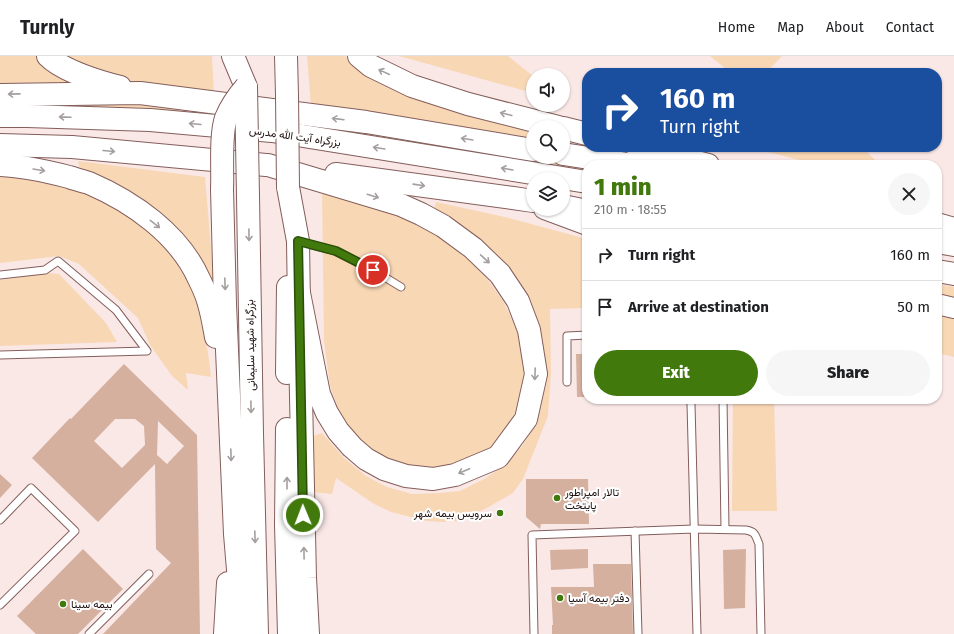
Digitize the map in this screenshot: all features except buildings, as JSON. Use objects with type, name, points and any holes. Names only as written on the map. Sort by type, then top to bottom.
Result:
[{"type":"highway","points":[[48,56],[69,69],[87,77],[140,93]]},
{"type":"highway","points":[[233,56],[246,87],[236,98],[226,119],[223,146],[222,189],[235,534],[242,634]]},
{"type":"highway","name":"بزرگراه شهید سلیمانی","points":[[245,56],[257,634]]},
{"type":"highway","points":[[286,56],[288,187],[286,525],[289,634]]},
{"type":"highway","points":[[359,56],[371,66],[412,86],[468,104],[531,120]]},
{"type":"highway","points":[[0,95],[140,93],[366,122],[526,149]]},
{"type":"highway","name":"بزرگراه آیت الله مدرس","points":[[0,116],[150,120],[272,131],[582,181]]},
{"type":"highway","points":[[570,130],[582,133]]},
{"type":"highway","points":[[0,145],[72,147],[268,165],[526,201]]},
{"type":"highway","points":[[657,152],[688,160]]},
{"type":"highway","points":[[570,155],[602,160]]},
{"type":"highway","points":[[0,164],[49,171],[87,183],[114,195],[125,202],[159,226],[172,239],[186,257],[199,278],[209,304],[229,397]]},
{"type":"highway","points":[[268,165],[401,205],[421,214],[443,226],[473,248],[500,274],[518,301],[530,330],[536,374],[526,419],[498,457],[455,475],[433,479],[406,476],[384,469],[352,447],[338,431],[327,413],[319,394],[299,293]]},
{"type":"highway","points":[[288,187],[298,241],[305,578],[311,627]]},
{"type":"highway","points":[[570,207],[582,209]]},
{"type":"highway","points":[[942,219],[954,221]]},
{"type":"highway","points":[[942,225],[954,229]]},
{"type":"highway","points":[[942,243],[954,245]]},
{"type":"highway","points":[[942,272],[954,274]]},
{"type":"highway","points":[[225,634],[227,590],[235,534]]},
{"type":"main road","points":[[563,216],[582,223]]},
{"type":"main road","points":[[942,305],[954,308]]},
{"type":"lane","points":[[298,241],[336,251],[373,270],[401,287]]},
{"type":"lane","points":[[0,275],[45,270],[58,261],[116,310],[147,351],[0,355]]},
{"type":"lane","points":[[567,382],[567,336],[582,336]]},
{"type":"lane","points":[[691,404],[697,634]]},
{"type":"lane","points":[[723,404],[725,529]]},
{"type":"lane","points":[[0,520],[31,488],[75,531],[0,605]]},
{"type":"lane","points":[[534,634],[532,535],[725,529],[752,531],[759,544],[761,634]]},
{"type":"lane","points":[[635,531],[638,634]]},
{"type":"lane","points":[[89,634],[149,574]]},
{"type":"shaded area","points":[[0,56],[37,56],[41,61],[100,87],[0,85]]},
{"type":"shaded area","points":[[67,56],[212,56],[214,94],[141,86],[96,71]]},
{"type":"shaded area","points":[[307,56],[345,56],[381,83],[447,109],[526,128],[526,143],[311,106]]},
{"type":"shaded area","points":[[399,56],[508,56],[526,70],[526,91]]},
{"type":"shaded area","points":[[710,56],[782,56],[771,68],[725,68]]},
{"type":"shaded area","points":[[0,97],[164,104],[526,156],[526,164],[570,163],[582,165],[582,173],[0,107]]},
{"type":"shaded area","points":[[768,152],[867,152],[875,160],[799,160]]},
{"type":"shaded area","points":[[78,161],[205,177],[216,307],[190,244],[160,211],[139,198],[80,171]]},
{"type":"shaded area","points":[[0,169],[63,183],[117,205],[167,247],[194,292],[208,352],[211,377],[186,373],[188,390],[172,376],[150,345],[138,318],[79,264],[59,256],[0,263]]},
{"type":"shaded area","points":[[322,190],[394,211],[434,231],[464,255],[488,280],[503,301],[515,325],[520,340],[523,354],[524,378],[521,405],[509,430],[488,451],[436,471],[386,461],[361,443],[341,417],[330,386],[324,341]]},
{"type":"shaded area","points":[[436,202],[505,217],[582,238],[582,308],[550,309],[551,373],[548,416],[523,479],[513,493],[485,509],[457,521],[444,522],[426,521],[391,512],[374,504],[336,478],[332,494],[312,492],[310,437],[322,433],[344,458],[366,476],[387,487],[412,494],[460,491],[486,478],[507,463],[523,445],[532,429],[540,412],[543,391],[537,330],[434,210]]},
{"type":"shaded area","points":[[48,273],[59,274],[106,323],[117,342],[0,346],[0,280]]},
{"type":"shaded area","points":[[942,285],[954,287],[954,298],[942,296]]},
{"type":"shaded area","points":[[942,309],[954,312],[954,357],[942,354]]},
{"type":"shaded area","points":[[733,404],[774,404],[777,511],[732,511]]},
{"type":"place","name":"تالار امپراطور پایتخت","points":[[557,498]]},
{"type":"place","name":"سرویس بیمه شهر","points":[[500,513]]},
{"type":"place","name":"دفتر بیمه آسیا","points":[[560,598]]},
{"type":"place","name":"بیمه سینا","points":[[63,604]]},
{"type":"route","points":[[303,515],[298,241],[336,251],[373,270]]}]
